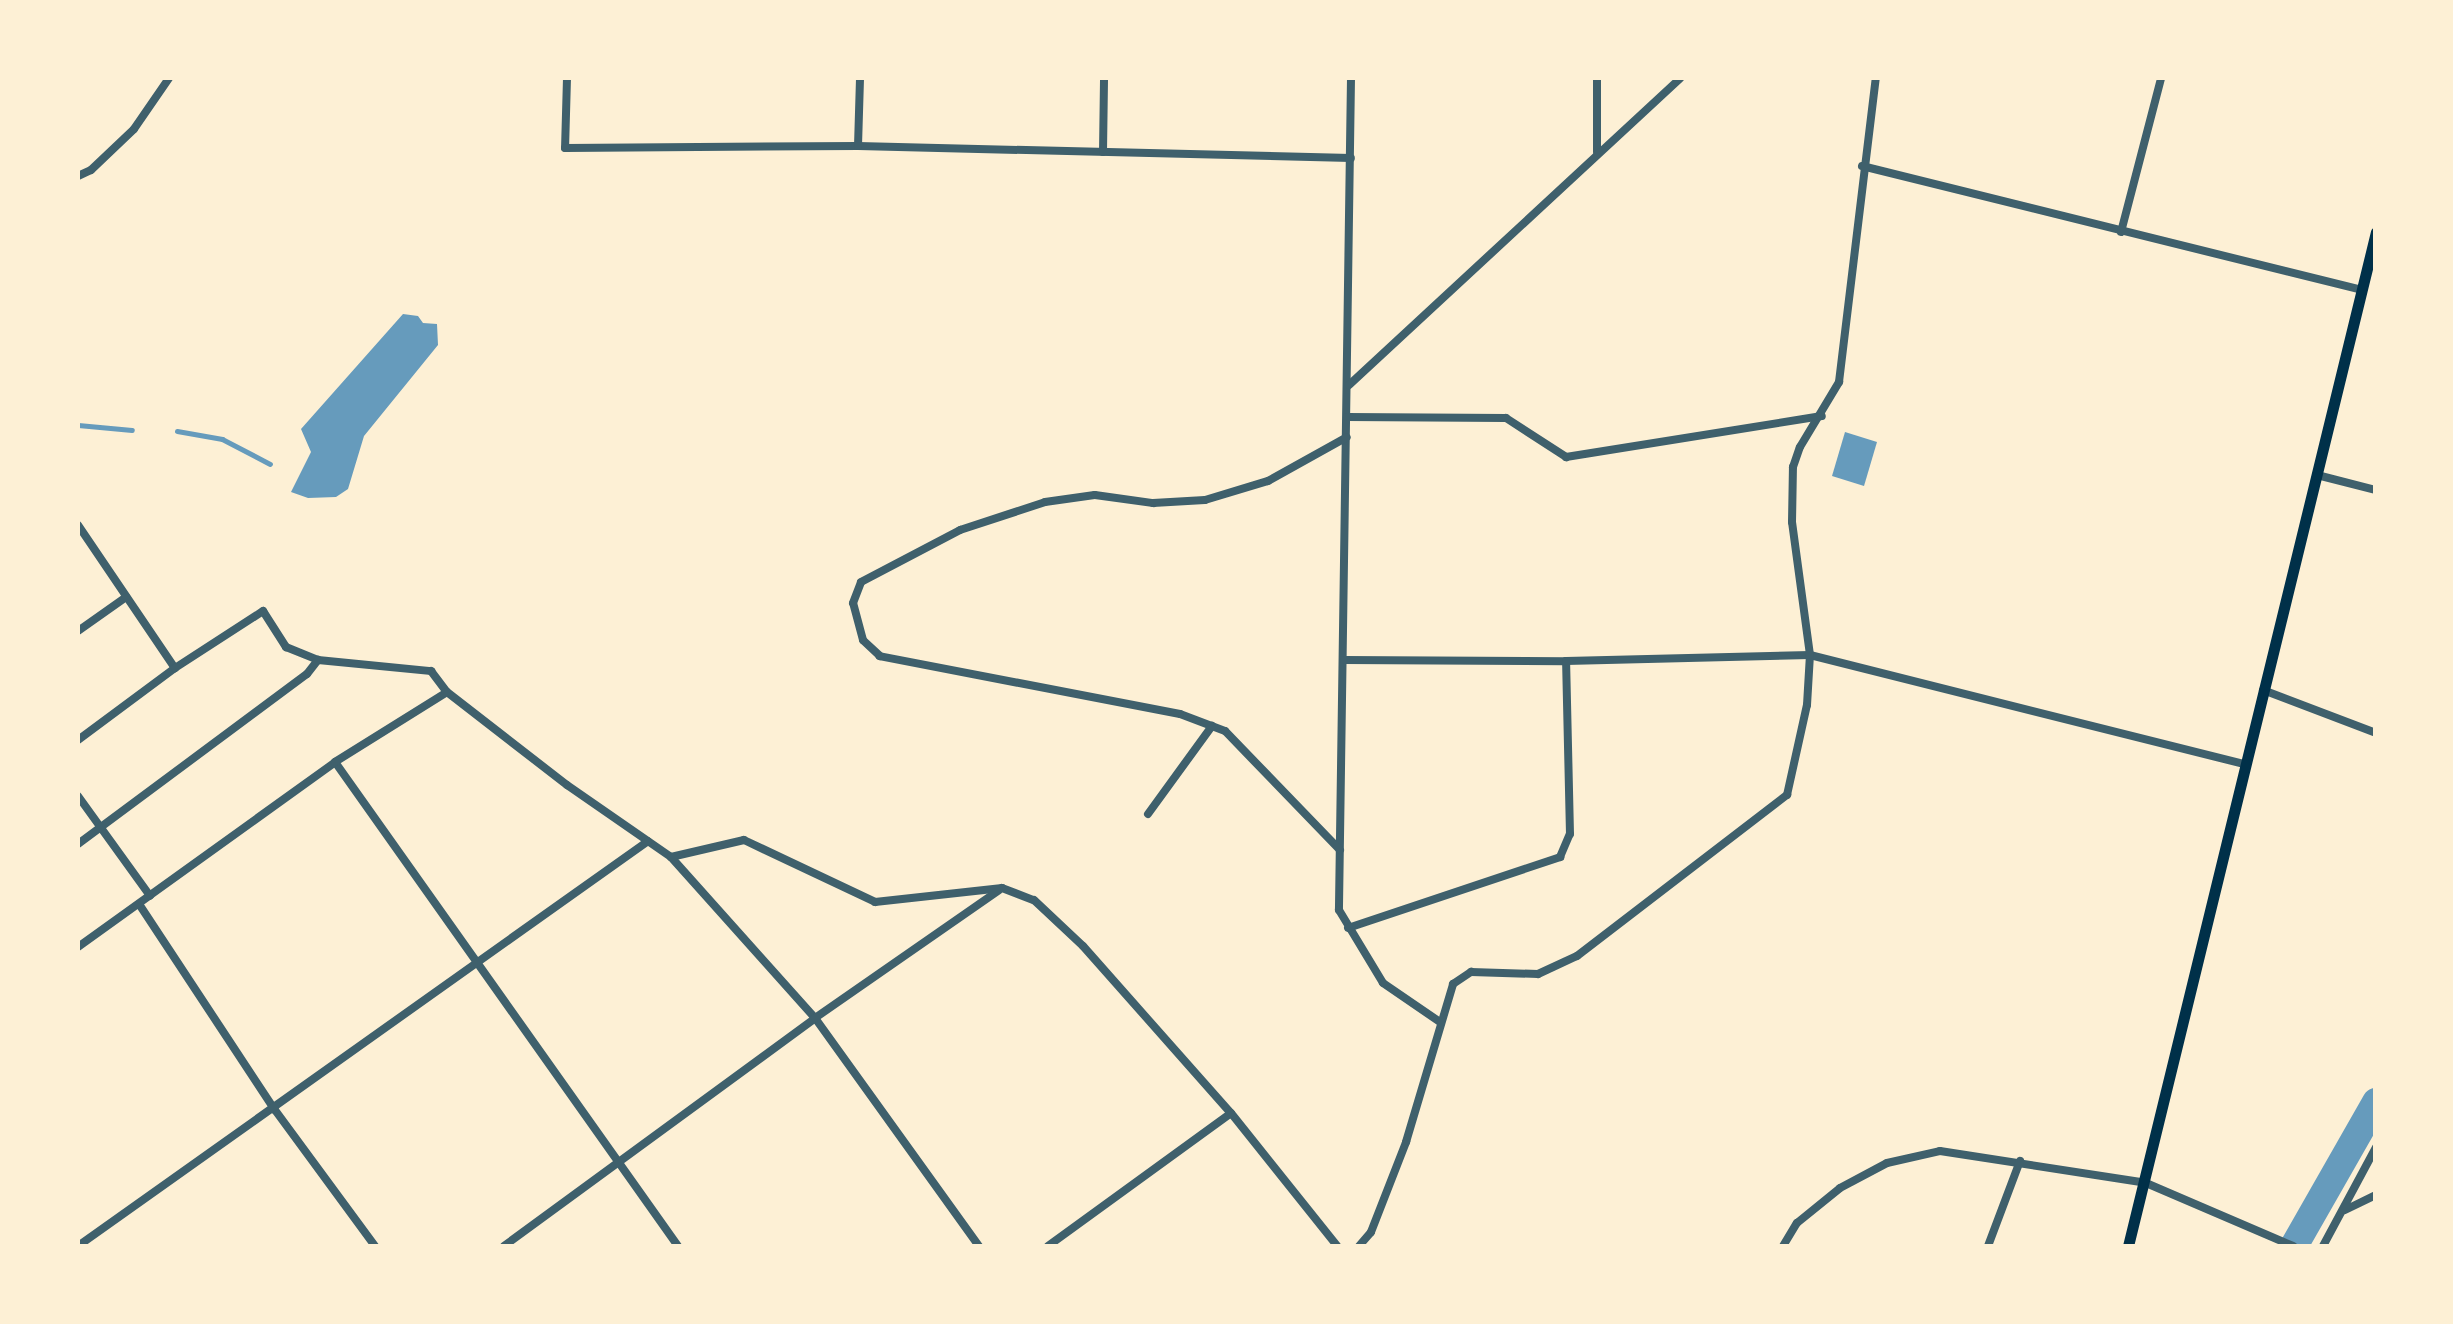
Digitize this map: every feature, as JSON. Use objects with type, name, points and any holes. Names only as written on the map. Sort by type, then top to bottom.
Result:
[{"type":"main road","points":[[2128,1246],[2376,232]]},
{"type":"street","points":[[78,176],[92,170],[134,129],[169,78]]},
{"type":"street","points":[[567,78],[565,148],[858,146],[1351,158]]},
{"type":"street","points":[[858,146],[860,78]]},
{"type":"street","points":[[1102,152],[1104,78]]},
{"type":"street","points":[[1351,78],[1339,910],[1384,982],[1440,1022]]},
{"type":"street","points":[[1596,78],[1598,152]]},
{"type":"street","points":[[1349,385],[1680,78]]},
{"type":"street","points":[[1359,1246],[1371,1232],[1406,1142],[1453,984],[1471,972],[1538,974],[1577,956],[1787,795],[1807,706],[1810,656],[1792,522],[1793,468],[1800,447],[1822,416],[1838,382],[1876,78]]},
{"type":"street","points":[[2121,232],[2161,78]]},
{"type":"street","points":[[1862,166],[2362,290]]},
{"type":"street","points":[[1348,416],[1506,418],[1566,458],[1822,416]]},
{"type":"street","points":[[1340,850],[1225,731],[1180,714],[880,656],[863,640],[853,603],[861,582],[960,530],[1045,502],[1094,495],[1153,503],[1204,500],[1268,481],[1347,437]]},
{"type":"street","points":[[2317,475],[2376,490]]},
{"type":"street","points":[[78,526],[175,668]]},
{"type":"street","points":[[78,631],[126,597]]},
{"type":"street","points":[[78,740],[175,668],[263,611],[286,647],[318,660],[431,670],[447,692],[671,856],[815,1018],[979,1246]]},
{"type":"street","points":[[1344,660],[1810,656],[2245,764]]},
{"type":"street","points":[[78,844],[307,674],[318,660]]},
{"type":"street","points":[[1348,928],[1560,857],[1570,834],[1566,661]]},
{"type":"street","points":[[2263,690],[2376,733]]},
{"type":"street","points":[[78,947],[334,762],[447,692]]},
{"type":"street","points":[[1148,814],[1212,726]]},
{"type":"street","points":[[334,762],[678,1246]]},
{"type":"street","points":[[78,796],[150,896]]},
{"type":"street","points":[[671,856],[744,840],[875,902],[1002,888],[1034,900],[1084,946],[1232,1114],[1338,1246]]},
{"type":"street","points":[[78,1246],[275,1110],[475,962],[648,841]]},
{"type":"street","points":[[504,1246],[815,1018],[1002,888]]},
{"type":"street","points":[[139,904],[275,1110],[375,1246]]},
{"type":"street","points":[[1048,1246],[1232,1114]]},
{"type":"street","points":[[2323,1246],[2376,1147]]},
{"type":"street","points":[[1783,1246],[1796,1223],[1840,1188],[1887,1163],[1940,1151],[2146,1184],[2293,1246]]},
{"type":"street","points":[[1988,1246],[2020,1161]]},
{"type":"street","points":[[2344,1210],[2376,1195]]},
{"type":"water","points":[[403,314],[437,324],[438,345],[364,436],[348,489],[336,497],[308,498],[291,492],[311,452],[301,429]]},
{"type":"water","points":[[1845,432],[1877,442],[1864,486],[1832,476]]},
{"type":"waterway","points":[[78,425],[132,430]]},
{"type":"waterway","points":[[177,431],[222,439],[270,464]]},
{"type":"waterway","points":[[2294,1246],[2376,1102]]}]
